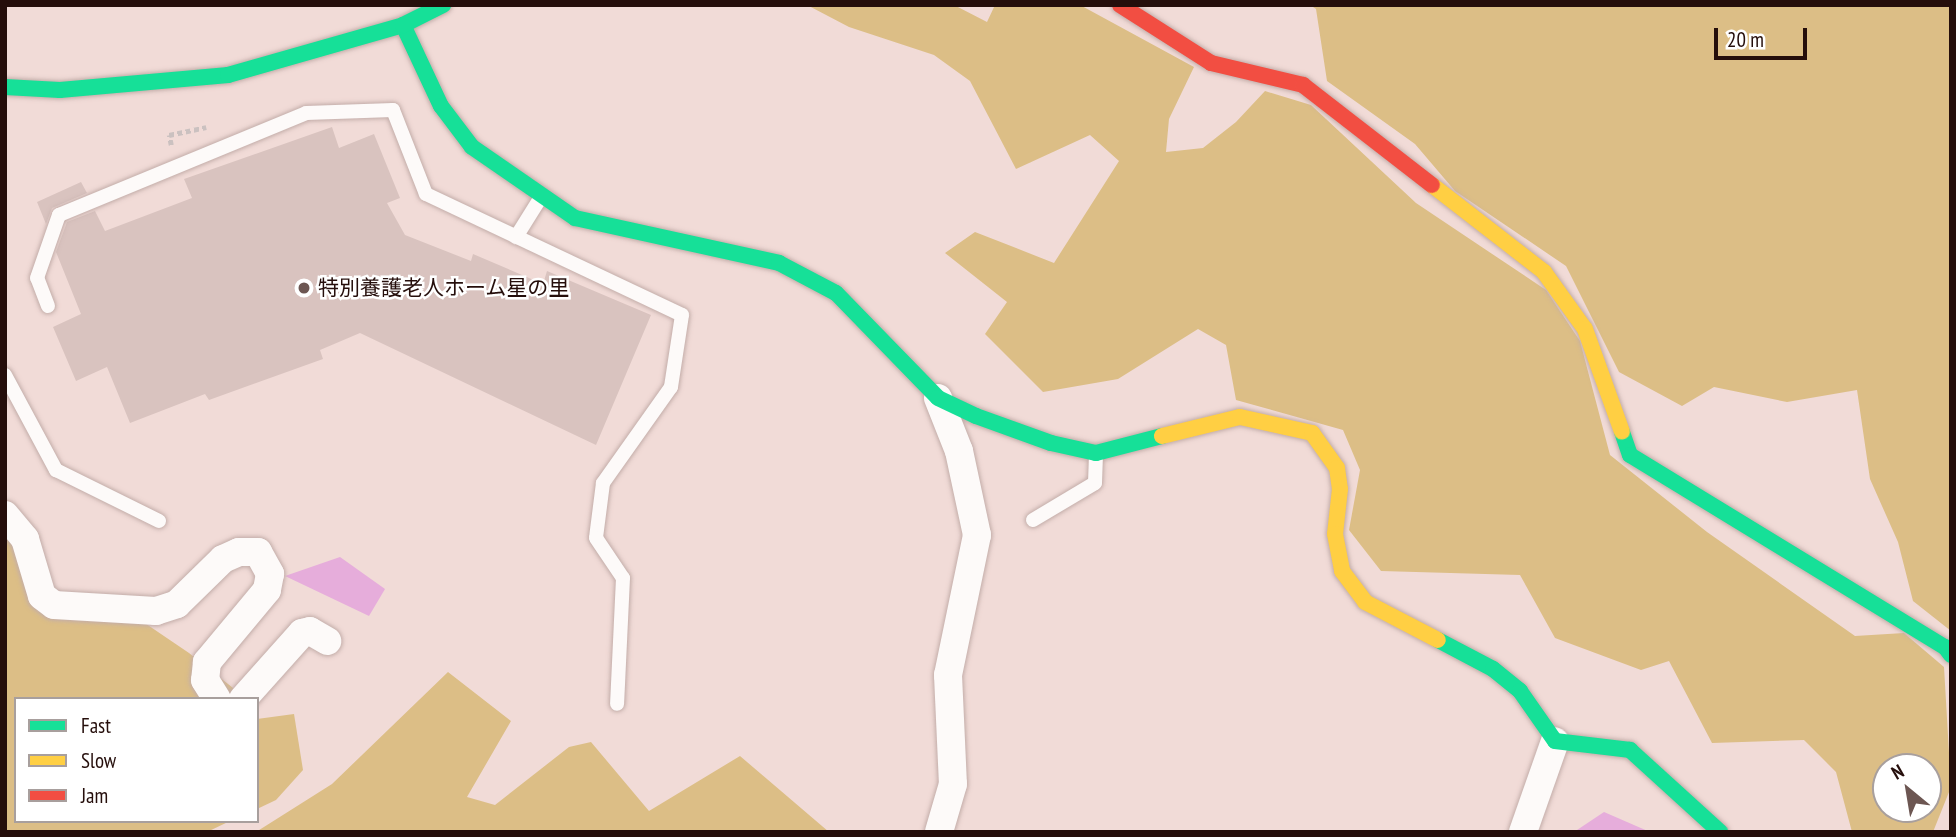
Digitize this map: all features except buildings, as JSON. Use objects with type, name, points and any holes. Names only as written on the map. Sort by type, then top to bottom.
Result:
[{"type":"street","points":[[5,87],[60,90],[228,75],[403,25],[443,5]]},
{"type":"street","points":[[1120,5],[1211,63],[1303,85],[1544,272],[1585,329],[1630,455],[1945,647],[1951,655]]},
{"type":"street","points":[[403,25],[442,106],[472,146],[541,196],[575,218],[779,263],[836,293],[938,398],[959,452],[977,535],[948,675],[953,784],[939,832]]},
{"type":"street","points":[[938,398],[1051,443],[1096,453],[1240,417],[1312,433],[1337,468],[1340,489],[1335,534],[1342,570],[1366,602],[1493,669],[1520,691],[1555,741],[1630,750],[1720,832]]},
{"type":"street","points":[[5,515],[25,539],[42,596],[54,605],[156,611],[177,604],[223,559],[239,552],[258,552],[271,574],[267,590],[207,662],[205,680],[216,697]]},
{"type":"street","points":[[245,697],[302,633],[310,631],[327,641]]},
{"type":"street","points":[[1522,832],[1555,741]]},
{"type":"lane","points":[[48,306],[37,278],[59,215],[306,113],[393,110],[426,194],[682,315],[671,387],[603,483],[596,538],[623,578],[617,704]]},
{"type":"lane","points":[[516,237],[541,196]]},
{"type":"lane","points":[[5,375],[57,470],[159,521]]},
{"type":"lane","points":[[1034,520],[1095,483],[1096,453]]},
{"type":"path","points":[[176,166],[169,135],[219,124]]},
{"type":"shaded area","points":[[807,5],[954,5],[987,22],[995,5],[1080,5],[1194,67],[1169,119],[1166,152],[1203,148],[1236,122],[1265,91],[1311,105],[1416,203],[1546,290],[1580,341],[1610,455],[1707,532],[1855,636],[1904,633],[1944,667],[1951,787],[1942,810],[1942,753],[1872,753],[1872,823],[1937,823],[1933,832],[1852,832],[1836,772],[1804,740],[1712,743],[1669,661],[1641,670],[1555,638],[1520,575],[1381,571],[1349,530],[1360,470],[1343,430],[1236,400],[1226,345],[1198,329],[1118,379],[1043,392],[985,334],[1007,302],[945,253],[975,232],[1054,263],[1119,161],[1090,135],[1016,169],[970,81],[934,55],[849,27]]},
{"type":"shaded area","points":[[1310,5],[1951,5],[1951,631],[1913,601],[1898,542],[1870,479],[1857,390],[1787,402],[1714,387],[1682,406],[1619,372],[1566,266],[1455,191],[1415,144],[1327,81],[1316,9]]},
{"type":"shaded area","points":[[5,519],[43,592],[130,613],[189,653],[233,688],[237,697],[14,697],[14,823],[226,823],[207,832],[5,832]]},
{"type":"shaded area","points":[[340,557],[385,589],[369,616],[285,576]]},
{"type":"shaded area","points":[[448,672],[511,721],[467,797],[495,805],[569,747],[591,742],[649,811],[740,756],[829,832],[256,832],[332,784]]},
{"type":"shaded area","points":[[294,714],[303,770],[276,800],[259,808],[259,719]]},
{"type":"shaded area","points":[[1604,812],[1650,832],[1574,832]]},
{"type":"traffic: fast","points":[[5,87],[60,90],[228,75],[403,25],[443,5]]},
{"type":"traffic: fast","points":[[403,25],[441,106],[472,147],[575,218],[779,263],[836,293],[938,398],[976,416],[1051,443],[1096,453],[1162,436]]},
{"type":"traffic: fast","points":[[1622,432],[1630,455],[1945,647],[1951,655]]},
{"type":"traffic: fast","points":[[1438,640],[1493,669],[1520,691],[1555,741],[1630,750],[1720,832]]},
{"type":"traffic: slow","points":[[1432,185],[1544,272],[1585,329],[1622,432]]},
{"type":"traffic: slow","points":[[1162,436],[1240,417],[1312,433],[1337,468],[1340,489],[1335,534],[1342,571],[1365,602],[1438,640]]},
{"type":"traffic: jam","points":[[1120,5],[1211,63],[1303,85],[1432,185]]},
{"type":"place","name":"特別養護老人ホーム星の里","points":[[304,288]]}]
